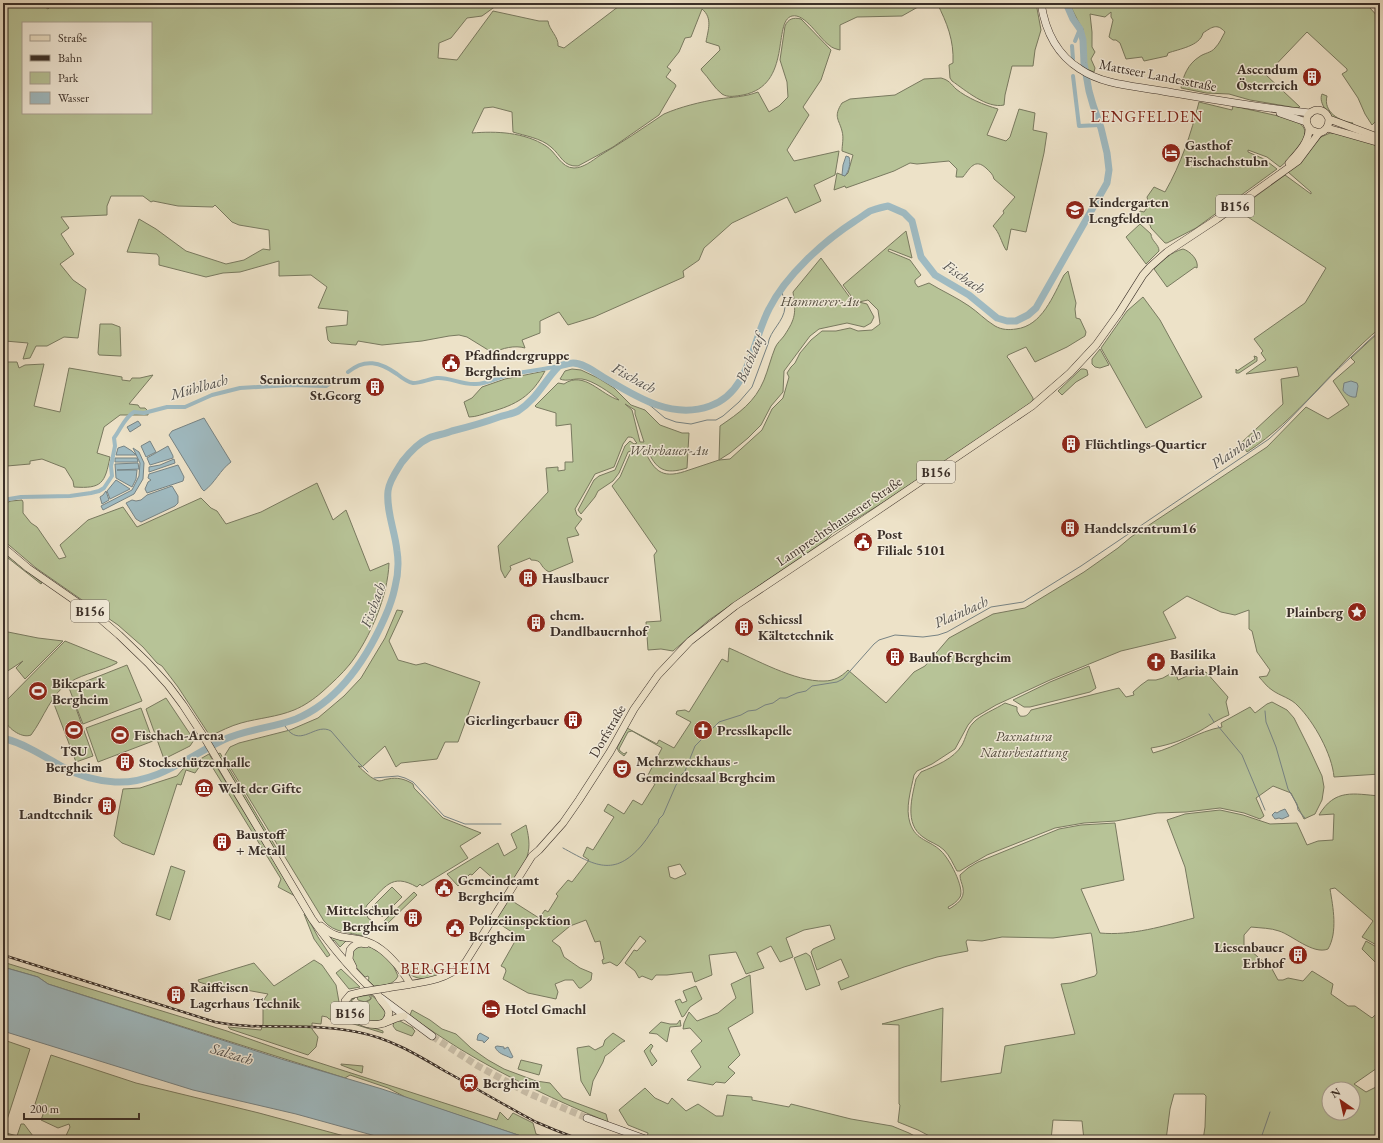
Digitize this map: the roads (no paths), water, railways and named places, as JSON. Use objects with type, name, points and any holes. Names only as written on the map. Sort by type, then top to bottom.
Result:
[{"type":"main road","name":"Mattseer Landesstraße","points":[[1041,3],[1045,24],[1051,37],[1063,55],[1080,69],[1093,76],[1116,82],[1263,108],[1310,113]]},
{"type":"main road","name":"Mattseer Landesstraße","points":[[1263,108],[1308,125]]},
{"type":"main road","points":[[1310,113],[1314,110],[1320,110],[1326,114],[1329,119],[1327,128],[1380,143]]},
{"type":"main road","name":"B156","points":[[1283,171],[1305,143],[1309,135],[1307,117],[1310,113]]},
{"type":"main road","points":[[1329,119],[1380,138]]},
{"type":"main road","points":[[1308,125],[1315,132],[1319,133]]},
{"type":"main road","name":"B156","points":[[1283,171],[1298,161],[1319,133],[1327,128]]},
{"type":"main road","name":"Lamprechtshausener Straße","points":[[705,628],[735,606],[1032,406],[1070,373],[1096,345],[1119,313],[1143,275],[1160,258],[1283,171]]},
{"type":"main road","name":"B156","points":[[3,547],[28,568],[97,616],[148,663],[175,694],[204,737],[312,918],[334,950],[361,979],[378,995],[380,1000],[388,1008],[389,1012],[388,1018],[384,1023],[376,1024],[363,1021],[352,1016],[347,1010],[345,1004],[348,996],[354,993],[362,992],[387,988],[410,984]]},
{"type":"main road","name":"Dorfstraße","points":[[410,984],[432,981],[444,977],[465,963],[525,870],[537,856],[537,853],[563,823],[579,800],[610,752],[634,709],[658,675],[674,656],[705,628]]},
{"type":"main road","points":[[312,918],[334,936],[361,940],[382,949],[403,972],[410,984]]},
{"type":"main road","points":[[361,979],[350,963],[349,956],[352,947],[362,943],[374,946],[386,955],[398,971],[402,985]]},
{"type":"main road","points":[[378,995],[432,1036]]},
{"type":"main road","points":[[384,1023],[404,1016]]},
{"type":"main road","points":[[586,1118],[648,1140]]},
{"type":"water","points":[[846,156],[850,159],[850,164],[848,172],[845,176],[842,175]]},
{"type":"water","points":[[1351,381],[1357,383],[1358,386],[1356,397],[1348,395],[1343,390],[1344,383]]},
{"type":"water","points":[[204,418],[231,462],[204,491],[169,435],[172,431]]},
{"type":"water","points":[[138,421],[141,425],[130,432],[127,427]]},
{"type":"water","points":[[150,441],[156,452],[146,457],[141,446]]},
{"type":"water","points":[[124,446],[136,455],[116,455],[118,448]]},
{"type":"water","points":[[168,446],[173,458],[150,465],[147,458]]},
{"type":"water","points":[[133,448],[139,452],[144,463],[143,479],[134,494],[103,510],[101,506],[132,490],[139,476],[140,463]]},
{"type":"water","points":[[115,458],[137,458],[138,462],[115,462]]},
{"type":"water","points":[[174,459],[175,463],[149,472],[149,467],[160,465]]},
{"type":"water","points":[[138,463],[139,469],[117,470],[137,470],[136,479],[132,487],[116,478],[115,464]]},
{"type":"water","points":[[178,465],[184,477],[183,481],[147,493],[145,489],[148,482],[151,480],[148,478],[149,474]]},
{"type":"water","points":[[116,480],[130,489],[110,499],[107,491]]},
{"type":"water","points":[[172,486],[178,496],[178,503],[175,506],[141,522],[136,519],[126,503],[132,500],[141,500],[147,495]]},
{"type":"water","points":[[106,491],[109,500],[102,504],[100,497]]},
{"type":"water","points":[[1285,809],[1289,816],[1282,819],[1275,819],[1272,815],[1275,812],[1277,813]]},
{"type":"water","name":"Salzach","points":[[3,967],[38,977],[48,984],[281,1059],[382,1089],[533,1140],[390,1140],[296,1114],[193,1090],[3,1031]]},
{"type":"water","points":[[480,1033],[489,1038],[484,1043],[483,1041],[477,1040]]},
{"type":"water","points":[[495,1047],[504,1047],[504,1049],[508,1047],[513,1057],[511,1058],[500,1053]]},
{"type":"waterway","name":"Fischach","points":[[3,738],[26,747],[80,775],[115,782],[130,781],[144,779],[158,774],[232,736],[278,725],[296,719],[311,711],[326,701],[350,677],[370,648],[388,610],[396,582],[398,564],[396,544],[389,514],[388,491],[390,483],[402,462],[414,448],[432,437],[518,411],[530,401],[559,366],[570,363],[577,363],[585,366],[628,392],[654,404],[667,408],[696,410],[710,406],[723,399],[734,389],[742,378],[763,322],[776,296],[785,284],[796,271],[831,238],[870,211],[888,206],[904,213],[912,221],[921,257],[935,275],[969,295],[997,318],[1007,321],[1016,321],[1028,315],[1036,308],[1107,183],[1109,170],[1107,153],[1101,128],[1089,91],[1084,63],[1083,40],[1080,29],[1073,19],[1066,3]]},
{"type":"waterway","name":"Fischach","points":[[1075,41],[1080,29]]},
{"type":"waterway","points":[[1072,46],[1073,59]]},
{"type":"waterway","points":[[1073,76],[1079,126],[1100,125]]},
{"type":"waterway","name":"Bachlauf","points":[[646,402],[665,418],[676,422],[691,424],[707,420],[716,420],[723,416],[739,402],[752,387],[771,334],[784,312],[785,305],[781,288]]},
{"type":"waterway","name":"Plainbach","points":[[563,848],[594,863],[613,865],[622,862],[642,845],[658,823],[681,775],[685,771],[695,746],[719,722],[741,715],[748,711],[756,710],[773,703],[780,698],[786,698],[806,691],[812,686],[837,682],[843,679],[879,640],[895,635],[923,637],[938,635],[947,632],[991,607],[1023,602],[1081,566],[1269,439],[1336,371],[1380,330]]},
{"type":"waterway","name":"Mühlbach","points":[[348,372],[360,365],[372,363],[379,364],[405,380],[413,383],[442,378],[471,384],[480,384],[504,376],[559,366]]},
{"type":"waterway","name":"Mühlbach","points":[[3,500],[21,497],[70,496],[91,493],[104,488],[112,476],[111,466],[115,446],[114,438],[125,420],[134,412],[144,413],[167,407],[185,407],[212,395],[240,388],[290,385],[326,386],[337,379]]},
{"type":"waterway","points":[[1265,711],[1266,722],[1276,747],[1288,789],[1297,804],[1298,810],[1305,818]]},
{"type":"waterway","points":[[1209,714],[1214,722]]},
{"type":"waterway","name":"Plainbach","points":[[283,723],[290,732],[301,736],[321,729],[331,731],[368,772]]},
{"type":"waterway","points":[[1218,726],[1242,755],[1265,810]]},
{"type":"waterway","name":"Plainbach","points":[[374,778],[398,776],[413,782],[444,816],[465,824],[501,824]]},
{"type":"waterway","points":[[1258,1140],[1261,1138],[1270,1112]]},
{"type":"tunnel","points":[[432,1036],[478,1066],[528,1093],[587,1118]]},
{"type":"railway","points":[[3,955],[215,1022],[251,1026],[322,1027],[357,1032],[380,1038],[412,1053],[536,1122],[581,1140]]},
{"type":"place","name":"Ascendum Österreich","points":[[1312,77]]},
{"type":"place","name":"Gasthof Fischachstubn","points":[[1171,153]]},
{"type":"place","name":"Kindergarten Lengfelden","points":[[1075,210]]},
{"type":"place","name":"Pfadfindergruppe Bergheim","points":[[451,363]]},
{"type":"place","name":"Seniorenzentrum St.Georg","points":[[375,387]]},
{"type":"place","name":"Flüchtlings-Quartier","points":[[1071,444]]},
{"type":"place","name":"Handelszentrum16","points":[[1070,528]]},
{"type":"place","name":"Post Filiale 5101","points":[[863,542]]},
{"type":"place","name":"Hauslbauer","points":[[528,578]]},
{"type":"place","name":"Plainberg","points":[[1357,612]]},
{"type":"place","name":"ehem. Dandlbauernhof","points":[[536,623]]},
{"type":"place","name":"Schiessl Kältetechnik","points":[[744,627]]},
{"type":"place","name":"Bauhof Bergheim","points":[[895,657]]},
{"type":"place","name":"Basilika Maria Plain","points":[[1156,662]]},
{"type":"place","name":"Bikepark Bergheim","points":[[38,691]]},
{"type":"place","name":"Gierlingerbauer","points":[[573,720]]},
{"type":"place","name":"TSU Bergheim","points":[[74,730]]},
{"type":"place","name":"Presslkapelle","points":[[703,730]]},
{"type":"place","name":"Fischach-Arena","points":[[120,735]]},
{"type":"place","name":"Stockschützenhalle","points":[[125,762]]},
{"type":"place","name":"Mehrzweckhaus - Gemeindesaal Bergheim","points":[[622,769]]},
{"type":"place","name":"Welt der Gifte","points":[[204,788]]},
{"type":"place","name":"Binder Landtechnik","points":[[107,806]]},
{"type":"place","name":"Baustoff + Metall","points":[[222,842]]},
{"type":"place","name":"Gemeindeamt Bergheim","points":[[444,888]]},
{"type":"place","name":"Mittelschule Bergheim","points":[[413,918]]},
{"type":"place","name":"Polizeiinspektion Bergheim","points":[[455,928]]},
{"type":"place","name":"Liesenbauer Erbhof","points":[[1298,955]]},
{"type":"place","name":"Raiffeisen Lagerhaus Technik","points":[[176,995]]},
{"type":"place","name":"Hotel Gmachl","points":[[491,1009]]},
{"type":"place","name":"Bergheim","points":[[469,1083]]},
{"type":"district","name":"LENGFELDEN","points":[[1147,116]]},
{"type":"district","name":"BERGHEIM","points":[[446,968]]},
{"type":"park label","name":"Hammerer-Au","points":[[820,301]]},
{"type":"park label","name":"Wehrbauer-Au","points":[[669,450]]},
{"type":"park label","name":"Paxnatura Naturbestattung","points":[[1024,744]]}]
